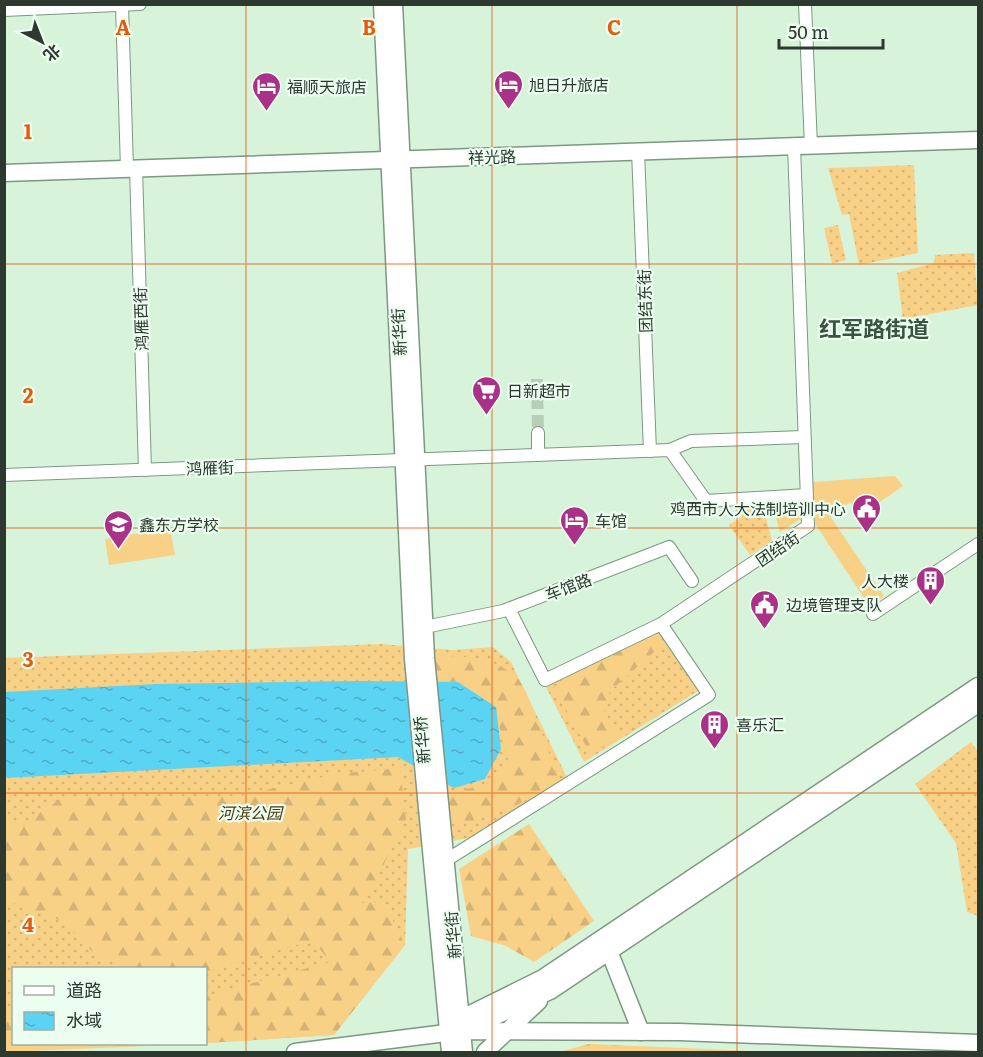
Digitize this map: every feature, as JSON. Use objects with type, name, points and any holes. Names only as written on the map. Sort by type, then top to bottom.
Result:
[{"type":"street","points":[[4,9],[140,4]]},
{"type":"street","name":"新华街","points":[[382,4],[396,160]]},
{"type":"street","name":"新华街","points":[[394,4],[396,160],[420,659]]},
{"type":"street","points":[[805,4],[811,146]]},
{"type":"street","name":"鸿雁西街","points":[[122,5],[145,470]]},
{"type":"street","name":"祥光路","points":[[4,173],[978,140]]},
{"type":"street","name":"团结街","points":[[509,609],[545,680],[661,624],[808,526],[794,146]]},
{"type":"street","name":"团结东街","points":[[638,151],[650,451]]},
{"type":"street","points":[[538,433],[538,455]]},
{"type":"street","name":"鸿雁街","points":[[4,475],[650,451],[670,450],[691,441],[804,437]]},
{"type":"street","points":[[670,450],[706,501],[806,495]]},
{"type":"street","name":"新华街","points":[[410,459],[424,627],[420,659]]},
{"type":"street","points":[[873,614],[978,544]]},
{"type":"street","name":"车馆路","points":[[424,627],[509,609],[669,547],[692,581]]},
{"type":"street","points":[[445,861],[709,695],[661,624]]},
{"type":"street","name":"新华桥","points":[[420,659],[435,820]]},
{"type":"street","points":[[457,1028],[543,978],[978,686]]},
{"type":"street","points":[[485,1053],[550,991],[978,704]]},
{"type":"street","name":"新华街","points":[[435,820],[445,861],[457,1028],[450,1053]]},
{"type":"street","name":"新华街","points":[[435,820],[457,1028],[464,1053]]},
{"type":"street","points":[[609,951],[640,1032]]},
{"type":"street","points":[[295,1053],[457,1028],[550,991]]},
{"type":"street","points":[[457,1028],[507,1032],[640,1032],[978,1043]]},
{"type":"green space","points":[[914,165],[918,253],[859,265],[849,214],[842,215],[828,168]]},
{"type":"green space","points":[[838,225],[846,260],[832,264],[824,228]]},
{"type":"green space","points":[[974,253],[978,305],[903,319],[897,273],[934,263],[935,255]]},
{"type":"green space","points":[[895,476],[903,486],[860,516],[850,502],[830,516],[884,596],[870,607],[814,522],[813,482]]},
{"type":"green space","points":[[800,502],[802,518],[780,532],[772,505]]},
{"type":"green space","points":[[763,506],[772,541],[750,555],[729,525],[742,517],[739,507]]},
{"type":"green space","points":[[170,528],[175,555],[109,565],[105,539]]},
{"type":"green space","points":[[661,630],[701,689],[584,762],[546,687]]},
{"type":"green space","points":[[657,633],[664,643],[610,691],[603,714],[620,735],[591,755],[553,685]]},
{"type":"green space","name":"河滨公园","points":[[381,644],[453,650],[493,647],[511,662],[572,788],[469,838],[408,849],[405,945],[334,1035],[207,1043],[207,967],[12,967],[13,1045],[5,1052],[4,658]]},
{"type":"green space","points":[[431,656],[478,659],[509,671],[518,679],[533,711],[560,782],[517,805],[486,817],[455,824],[439,824],[449,799],[438,809],[440,794],[493,784],[509,757],[494,709],[438,686]]},
{"type":"green space","points":[[971,742],[978,752],[978,916],[967,912],[956,843],[915,784]]},
{"type":"green space","points":[[400,768],[406,819],[375,882],[353,903],[384,902],[405,945],[334,1035],[207,1043],[207,996],[330,962],[313,940],[207,972],[207,967],[133,967],[98,957],[62,921],[5,900],[5,823],[26,822],[63,797],[240,796],[336,774]]},
{"type":"green space","points":[[529,824],[594,921],[534,962],[506,946],[471,936],[459,869]]},
{"type":"green space","points":[[5,1013],[12,1015],[12,1045],[174,1045],[5,1052]]},
{"type":"green space","points":[[589,1044],[753,1051],[755,1052],[559,1052]]},
{"type":"water","points":[[458,682],[496,707],[501,749],[485,779],[454,788],[398,757],[5,778],[5,692],[156,684]]},
{"type":"tunnel","points":[[537,379],[538,433]]},
{"type":"place","name":"旭日升旅店","points":[[508,110]]},
{"type":"place","name":"福顺天旅店","points":[[266,112]]},
{"type":"place","name":"日新超市","points":[[486,416]]},
{"type":"place","name":"鸡西市人大法制培训中心","points":[[867,534]]},
{"type":"place","name":"车馆","points":[[574,546]]},
{"type":"place","name":"鑫东方学校","points":[[118,550]]},
{"type":"place","name":"人大楼","points":[[930,606]]},
{"type":"place","name":"边境管理支队","points":[[765,630]]},
{"type":"place","name":"喜乐汇","points":[[715,750]]},
{"type":"district","name":"红军路街道","points":[[874,327]]}]
